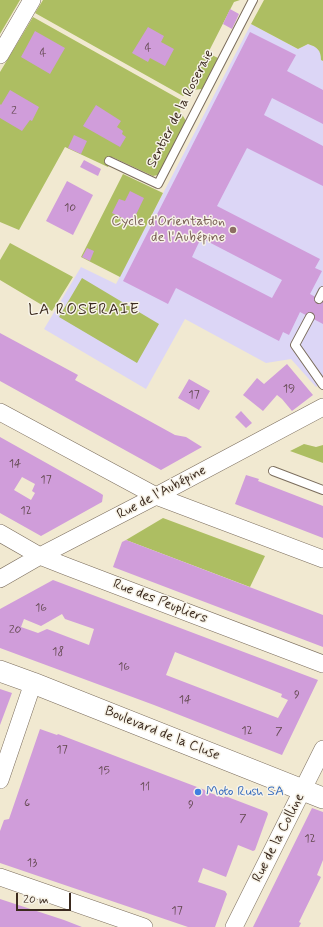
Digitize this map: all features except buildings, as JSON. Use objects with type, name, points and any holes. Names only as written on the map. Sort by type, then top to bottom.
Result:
[{"type":"street","points":[[0,55],[32,0]]},
{"type":"street","name":"Rue de l'Aubépine","points":[[0,579],[40,556],[156,496],[323,406]]},
{"type":"street","points":[[0,412],[156,496],[323,558]]},
{"type":"street","name":"Rue des Peupliers","points":[[0,533],[40,556],[323,664]]},
{"type":"street","name":"Boulevard de la Cluse","points":[[0,671],[323,798]]},
{"type":"street","points":[[0,780],[33,683]]},
{"type":"street","name":"Rue de la Colline","points":[[234,927],[323,749]]},
{"type":"street","points":[[0,877],[144,927]]},
{"type":"lane","name":"Sentier de la Roseraie","points":[[109,161],[158,184],[253,0]]},
{"type":"lane","points":[[319,299],[323,291]]},
{"type":"lane","points":[[310,317],[295,344],[323,385]]},
{"type":"lane","points":[[273,471],[323,490]]},
{"type":"shaded area","name":"Cycle d'Orientation de l'Aubépine","points":[[251,24],[298,49],[308,44],[316,47],[321,53],[321,60],[323,61],[323,383],[316,387],[291,359],[266,363],[185,319],[146,389],[44,329],[81,267],[116,284]]},
{"type":"green space","points":[[0,0],[20,0],[0,34]]},
{"type":"green space","points":[[43,0],[240,0],[234,2],[208,53],[218,58],[202,89],[191,90],[183,96],[35,13]]},
{"type":"green space","points":[[264,0],[323,0],[323,61],[321,60],[318,49],[314,46],[308,44],[298,49],[251,24]]},
{"type":"green space","points":[[33,17],[181,100],[180,111],[186,121],[158,175],[153,176],[112,157],[108,167],[65,147],[19,230],[0,222],[0,72]]},
{"type":"green space","points":[[123,174],[163,193],[120,277],[81,257]]},
{"type":"green space","points":[[10,243],[73,277],[52,311],[0,280],[0,260]]},
{"type":"green space","points":[[82,278],[159,324],[137,363],[59,317]]},
{"type":"green space","points":[[304,444],[316,447],[323,445],[323,463],[290,451]]},
{"type":"green space","points":[[163,518],[265,556],[250,587],[126,540]]},
{"type":"place","name":"Cycle d'Orientation de l'Aubépine","points":[[233,230]]},
{"type":"place","name":"Moto Rush SA","points":[[198,792]]},
{"type":"district","name":"LA ROSERAIE","points":[[84,311]]}]
